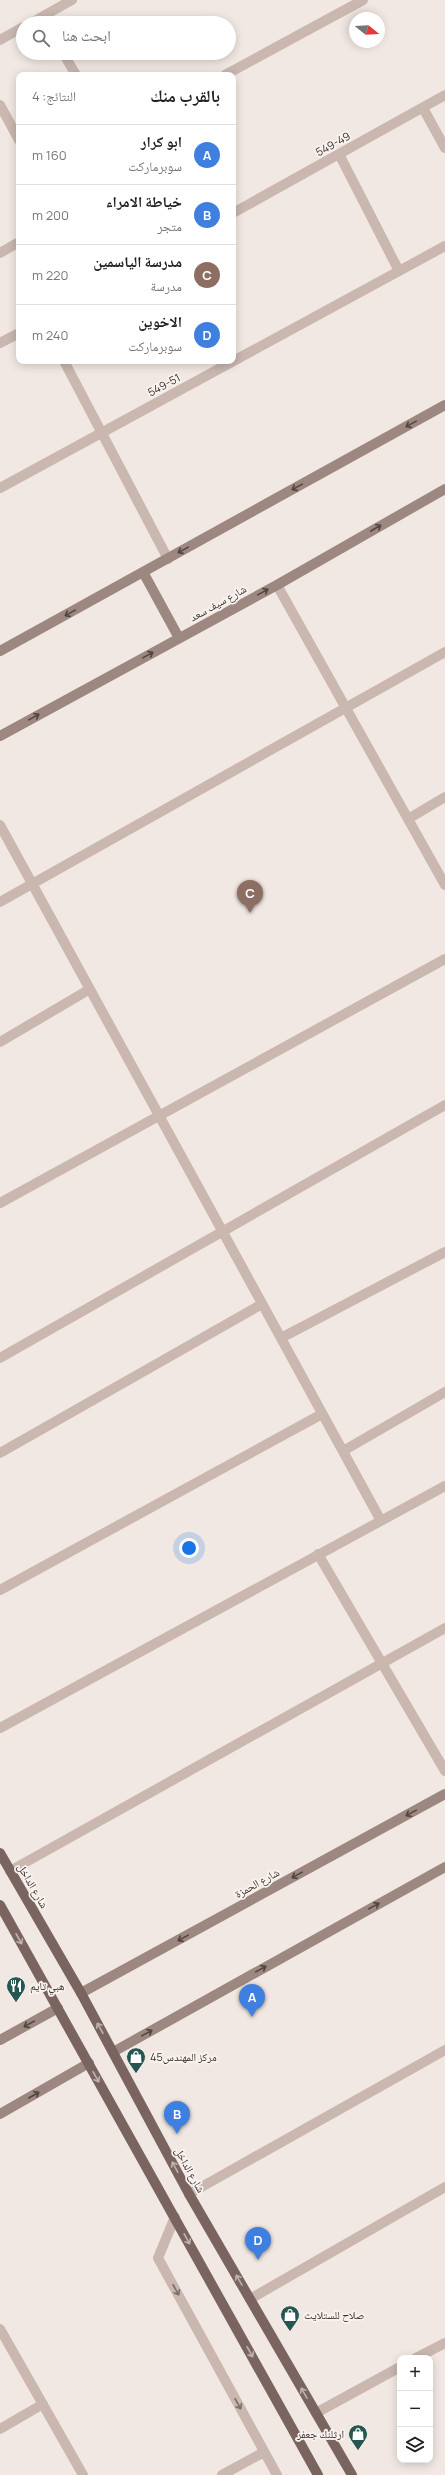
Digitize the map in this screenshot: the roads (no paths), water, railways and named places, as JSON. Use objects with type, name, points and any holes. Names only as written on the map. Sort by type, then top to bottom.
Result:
[{"type":"main road","name":"شارع الداخل","points":[[0,1853],[81,1993],[189,2194],[352,2475]]},
{"type":"main road","points":[[0,1905],[318,2475]]},
{"type":"street","points":[[50,16],[72,0]]},
{"type":"street","points":[[231,72],[363,0]]},
{"type":"street","points":[[0,40],[16,31]]},
{"type":"street","points":[[68,60],[74,72]]},
{"type":"street","name":"549-49","points":[[236,211],[445,95]]},
{"type":"street","points":[[1,108],[16,135]]},
{"type":"street","points":[[423,108],[445,148]]},
{"type":"street","points":[[338,154],[399,271]]},
{"type":"street","points":[[0,253],[16,244]]},
{"type":"street","name":"549-51","points":[[236,359],[445,246]]},
{"type":"street","points":[[0,343],[16,335]]},
{"type":"street","points":[[66,364],[168,559]]},
{"type":"street","name":"549-51","points":[[0,488],[227,364]]},
{"type":"street","points":[[0,651],[445,405]]},
{"type":"street","name":"شارع سيف سعد","points":[[0,736],[276,585],[445,489]]},
{"type":"street","points":[[144,572],[178,638]]},
{"type":"street","points":[[276,585],[445,884]]},
{"type":"street","points":[[0,902],[445,652]]},
{"type":"street","points":[[408,819],[445,797]]},
{"type":"street","points":[[0,825],[380,1519]]},
{"type":"street","points":[[0,1203],[445,959]]},
{"type":"street","points":[[0,1042],[90,989]]},
{"type":"street","points":[[0,1358],[445,1105]]},
{"type":"street","points":[[281,1338],[445,1252]]},
{"type":"street","points":[[0,1453],[262,1304]]},
{"type":"street","points":[[343,1451],[445,1392]]},
{"type":"street","points":[[0,1590],[322,1414]]},
{"type":"street","points":[[0,1728],[380,1519],[445,1486]]},
{"type":"street","points":[[318,1554],[445,1771]]},
{"type":"street","points":[[10,1871],[445,1628]]},
{"type":"street","name":"شارع الحمزة","points":[[81,1993],[445,1794]]},
{"type":"street","points":[[113,2052],[445,1866]]},
{"type":"street","points":[[0,2040],[58,2008]]},
{"type":"street","points":[[189,2194],[445,2050]]},
{"type":"street","points":[[0,2114],[89,2063]]},
{"type":"street","points":[[250,2299],[445,2187]]},
{"type":"street","points":[[175,2217],[158,2258],[277,2475]]},
{"type":"street","points":[[0,2329],[83,2475]]},
{"type":"street","points":[[422,2355],[445,2343]]},
{"type":"street","points":[[316,2412],[397,2369]]},
{"type":"street","points":[[0,2429],[43,2404]]},
{"type":"street","points":[[222,2475],[264,2452]]},
{"type":"place","name":"مدرسة الياسمين","points":[[250,913]]},
{"type":"place","name":"هبي تايم","points":[[16,2003]]},
{"type":"place","name":"ابو كرار","points":[[252,2017]]},
{"type":"place","name":"مركز المهندس45","points":[[136,2074]]},
{"type":"place","name":"خياطة الامراء","points":[[177,2134]]},
{"type":"place","name":"الاخوين","points":[[258,2260]]},
{"type":"place","name":"صلاح للستلايت","points":[[290,2332]]},
{"type":"place","name":"ارثلنك جعفر","points":[[358,2451]]}]
